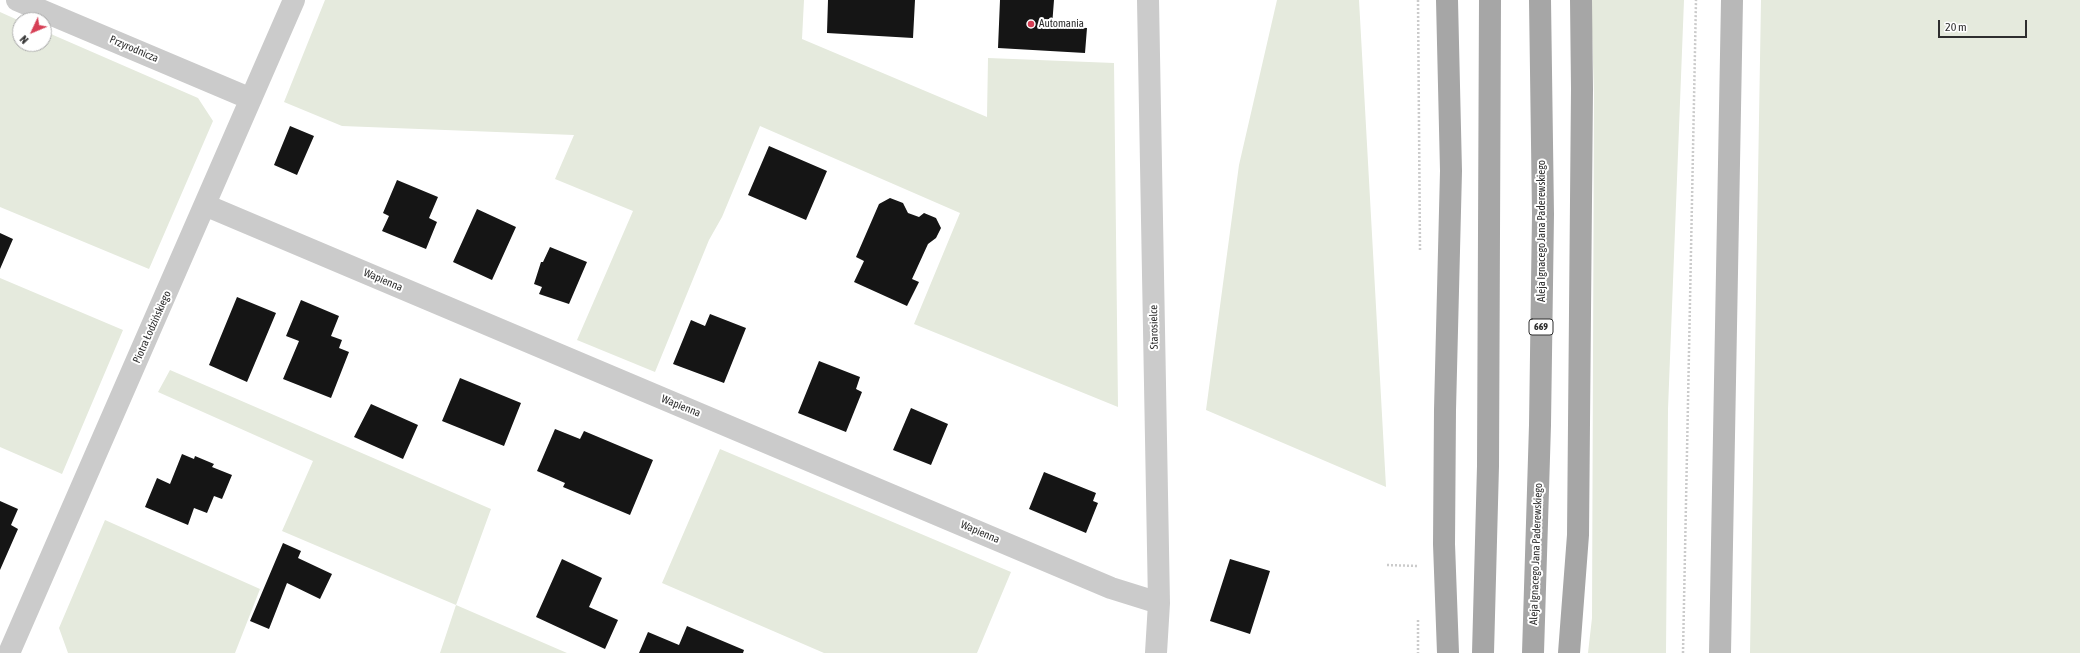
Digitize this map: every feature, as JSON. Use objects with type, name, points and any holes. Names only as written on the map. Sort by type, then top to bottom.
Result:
[{"type":"main road","points":[[1447,0],[1451,171],[1445,410],[1444,544],[1448,653]]},
{"type":"main road","points":[[1483,653],[1488,466],[1490,0]]},
{"type":"main road","name":"Aleja Ignacego Jana Paderewskiego","points":[[1533,653],[1540,424],[1543,214],[1540,0]]},
{"type":"main road","points":[[1569,653],[1578,535],[1582,89],[1581,0]]},
{"type":"street","name":"Przyrodnicza","points":[[17,0],[250,99]]},
{"type":"street","name":"Piotra Łodzińskiego","points":[[9,653],[294,0]]},
{"type":"street","name":"Starosielce","points":[[1148,0],[1159,603],[1156,653]]},
{"type":"street","points":[[1720,653],[1732,0]]},
{"type":"street","name":"Wapienna","points":[[205,205],[1111,588],[1159,603]]},
{"type":"path","points":[[1683,653],[1696,0]]},
{"type":"path","points":[[1387,565],[1418,566]]},
{"type":"shaded area","points":[[325,0],[804,0],[802,39],[987,117],[988,58],[1114,63],[1118,407],[914,324],[960,213],[760,126],[722,217],[709,240],[655,372],[577,340],[633,211],[555,179],[574,135],[342,126],[284,102]]},
{"type":"shaded area","points":[[1277,0],[1359,0],[1386,487],[1206,410],[1239,165]]},
{"type":"shaded area","points":[[1591,0],[1684,0],[1668,409],[1666,653],[1588,653],[1592,618],[1594,93]]},
{"type":"shaded area","points":[[1761,0],[2080,0],[2080,653],[1750,653]]},
{"type":"shaded area","points":[[0,12],[12,17],[12,52],[52,52],[52,34],[198,98],[213,121],[149,269],[0,207]]},
{"type":"shaded area","points":[[0,278],[123,330],[62,474],[0,447]]},
{"type":"shaded area","points":[[170,370],[491,509],[456,605],[282,531],[313,461],[158,392]]},
{"type":"shaded area","points":[[720,449],[1011,572],[977,653],[824,653],[662,583]]},
{"type":"shaded area","points":[[105,520],[260,589],[235,653],[68,653],[59,628]]},
{"type":"shaded area","points":[[456,605],[567,653],[440,653]]},
{"type":"building","points":[[828,0],[915,0],[913,38],[827,33]]},
{"type":"building","points":[[1000,0],[1054,0],[1052,26],[1087,28],[1085,53],[998,48]]},
{"type":"building","points":[[290,126],[314,136],[297,175],[274,165]]},
{"type":"building","points":[[769,146],[827,171],[806,220],[748,195]]},
{"type":"building","points":[[397,180],[438,197],[429,218],[437,222],[426,249],[382,231],[389,216],[383,213]]},
{"type":"building","points":[[890,198],[903,203],[908,213],[919,217],[924,213],[936,218],[941,228],[936,238],[928,244],[912,279],[919,282],[907,306],[854,282],[864,261],[856,257],[879,204]]},
{"type":"building","points":[[477,209],[516,227],[492,280],[453,262]]},
{"type":"building","points":[[0,233],[13,239],[0,269]]},
{"type":"building","points":[[550,247],[587,262],[569,304],[539,294],[542,287],[534,284],[541,262],[543,262]]},
{"type":"building","points":[[237,297],[276,313],[247,382],[209,365]]},
{"type":"building","points":[[301,300],[339,316],[331,336],[342,340],[339,348],[349,352],[331,398],[283,379],[299,341],[286,336]]},
{"type":"building","points":[[710,314],[746,328],[724,383],[673,364],[691,320],[705,326]]},
{"type":"building","points":[[819,361],[860,377],[856,389],[862,392],[846,432],[798,413]]},
{"type":"building","points":[[460,378],[521,403],[504,446],[442,421]]},
{"type":"building","points":[[371,404],[418,425],[403,459],[354,437]]},
{"type":"building","points":[[911,408],[948,424],[931,465],[893,450]]},
{"type":"building","points":[[555,429],[580,439],[584,431],[653,460],[630,515],[563,487],[565,483],[537,471]]},
{"type":"building","points":[[182,454],[194,459],[195,456],[214,464],[212,467],[232,475],[222,499],[214,496],[207,513],[194,508],[188,525],[145,507],[157,478],[170,484]]},
{"type":"building","points":[[1044,472],[1096,493],[1093,501],[1098,503],[1086,533],[1029,509]]},
{"type":"building","points":[[0,501],[18,509],[11,525],[18,529],[0,570]]},
{"type":"building","points":[[283,543],[301,551],[298,558],[332,574],[320,599],[287,583],[269,629],[250,621]]},
{"type":"building","points":[[562,559],[602,578],[589,607],[618,620],[605,649],[536,617]]},
{"type":"building","points":[[1230,559],[1270,571],[1250,634],[1210,621]]},
{"type":"building","points":[[687,626],[744,650],[743,653],[639,653],[648,632],[679,645]]},
{"type":"place","name":"Automania","points":[[1031,24]]}]
